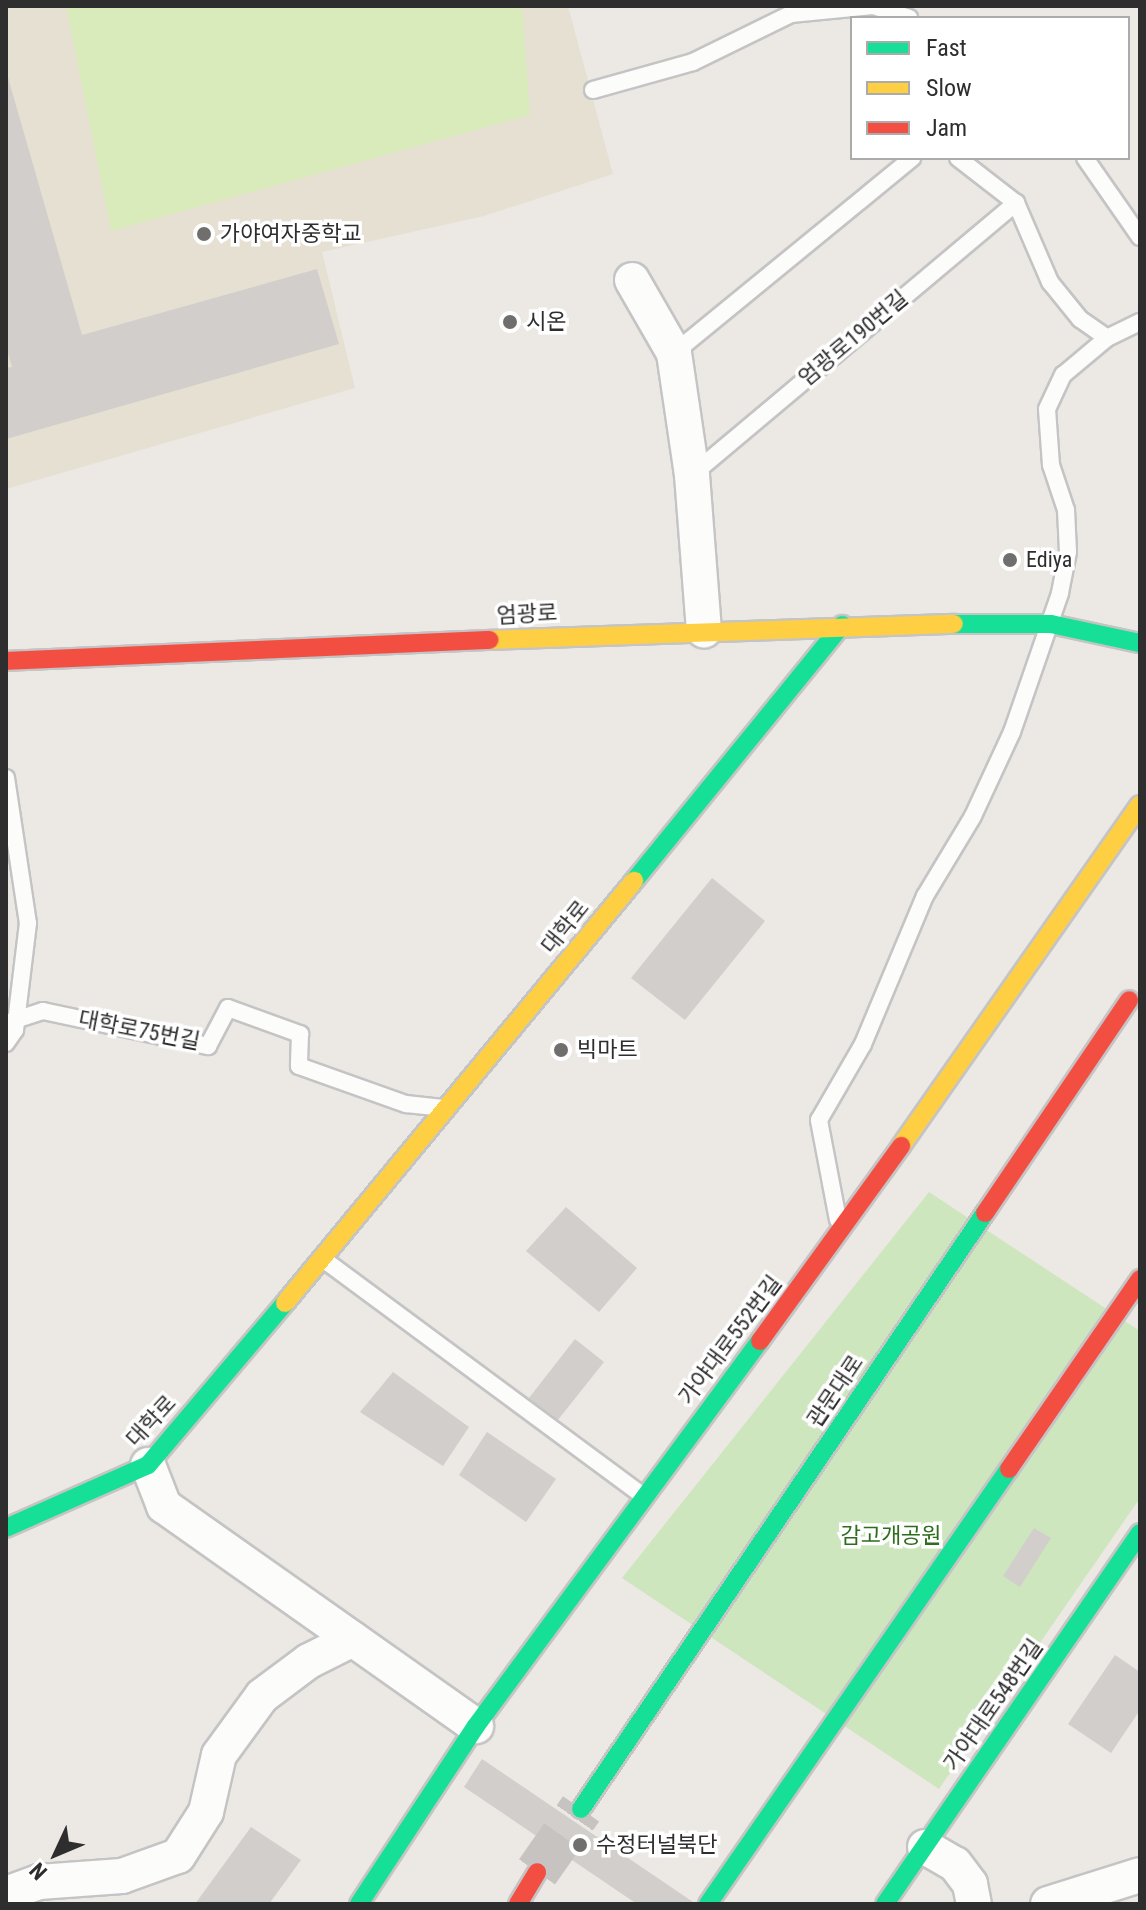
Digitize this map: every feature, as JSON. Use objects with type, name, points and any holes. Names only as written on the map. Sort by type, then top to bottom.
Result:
[{"type":"main road","name":"엄광로","points":[[6,661],[842,625],[1051,624],[1140,643]]},
{"type":"main road","name":"대학로","points":[[6,1528],[148,1465],[448,1109],[842,625]]},
{"type":"main road","name":"가야대로552번길","points":[[359,1904],[476,1726],[840,1232],[1140,805]]},
{"type":"main road","name":"관문대로","points":[[581,1809],[1129,1000]]},
{"type":"main road","points":[[708,1904],[1140,1279]]},
{"type":"main road","name":"가야대로548번길","points":[[885,1904],[1140,1533]]},
{"type":"main road","points":[[518,1904],[537,1872]]},
{"type":"street","points":[[632,280],[674,353],[692,475],[704,631]]},
{"type":"street","points":[[148,1465],[164,1506],[476,1726]]},
{"type":"street","points":[[6,1894],[39,1882],[122,1876],[178,1856],[206,1812],[219,1755],[262,1696],[309,1661],[353,1639]]},
{"type":"street","points":[[925,1847],[955,1864],[970,1884],[974,1904]]},
{"type":"street","points":[[1048,1904],[1140,1875]]},
{"type":"lane","points":[[593,90],[693,62],[791,14],[873,6],[903,16]]},
{"type":"lane","points":[[674,353],[910,160]]},
{"type":"lane","points":[[961,160],[1016,203],[1050,282],[1080,319],[1107,338]]},
{"type":"lane","points":[[1086,160],[1140,237]]},
{"type":"lane","name":"엄광로190번길","points":[[692,475],[1016,203]]},
{"type":"lane","points":[[840,1232],[819,1120],[863,1044],[925,896],[980,802],[1012,732],[1051,624],[1068,552],[1066,510],[1051,465],[1047,409],[1063,375],[1107,338],[1140,322]]},
{"type":"lane","points":[[6,778],[28,923],[6,1043]]},
{"type":"lane","name":"대학로75번길","points":[[11,1021],[43,1011],[208,1046],[228,1008],[300,1034],[299,1066],[406,1104],[448,1109]]},
{"type":"lane","points":[[322,1258],[644,1497]]},
{"type":"shaded area","name":"가야여자중학교","points":[[6,6],[568,6],[613,174],[484,216],[322,252],[355,388],[6,489]]},
{"type":"green space","points":[[66,6],[522,6],[530,115],[111,231]]},
{"type":"green space","name":"감고개공원","points":[[929,1192],[1140,1331],[1140,1498],[939,1789],[622,1578]]},
{"type":"building","points":[[7,74],[82,335],[317,269],[339,344],[6,439],[6,368],[12,367],[6,347]]},
{"type":"building","points":[[712,878],[765,921],[685,1020],[631,978]]},
{"type":"building","points":[[566,1207],[637,1268],[599,1312],[526,1251]]},
{"type":"building","points":[[575,1339],[604,1362],[557,1421],[529,1398]]},
{"type":"building","points":[[393,1372],[469,1427],[443,1466],[360,1412]]},
{"type":"building","points":[[487,1432],[556,1479],[526,1522],[459,1475]]},
{"type":"building","points":[[1034,1528],[1051,1538],[1020,1587],[1003,1576]]},
{"type":"building","points":[[1115,1655],[1140,1672],[1140,1710],[1111,1753],[1068,1724]]},
{"type":"building","name":"수정터널북단","points":[[482,1759],[696,1904],[637,1904],[464,1787]]},
{"type":"building","points":[[251,1827],[301,1860],[269,1904],[195,1904]]},
{"type":"tunnel","points":[[537,1872],[581,1809]]},
{"type":"traffic: fast","points":[[954,624],[1051,624],[1140,643]]},
{"type":"traffic: fast","points":[[634,881],[842,625]]},
{"type":"traffic: fast","points":[[581,1809],[985,1213]]},
{"type":"traffic: fast","points":[[6,1528],[148,1465],[285,1303]]},
{"type":"traffic: fast","points":[[359,1904],[476,1726],[760,1341]]},
{"type":"traffic: fast","points":[[708,1904],[1009,1469]]},
{"type":"traffic: fast","points":[[885,1904],[1140,1533]]},
{"type":"traffic: slow","points":[[490,640],[954,624]]},
{"type":"traffic: slow","points":[[901,1146],[1140,805]]},
{"type":"traffic: slow","points":[[285,1303],[634,881]]},
{"type":"traffic: jam","points":[[6,661],[490,640]]},
{"type":"traffic: jam","points":[[985,1213],[1129,1000]]},
{"type":"traffic: jam","points":[[760,1341],[901,1146]]},
{"type":"traffic: jam","points":[[1009,1469],[1140,1279]]},
{"type":"traffic: jam","points":[[518,1904],[537,1872]]},
{"type":"place","name":"가야여자중학교","points":[[204,234]]},
{"type":"place","name":"시온","points":[[510,322]]},
{"type":"place","name":"Ediya","points":[[1010,560]]},
{"type":"place","name":"빅마트","points":[[561,1050]]},
{"type":"place","name":"수정터널북단","points":[[580,1845]]}]
